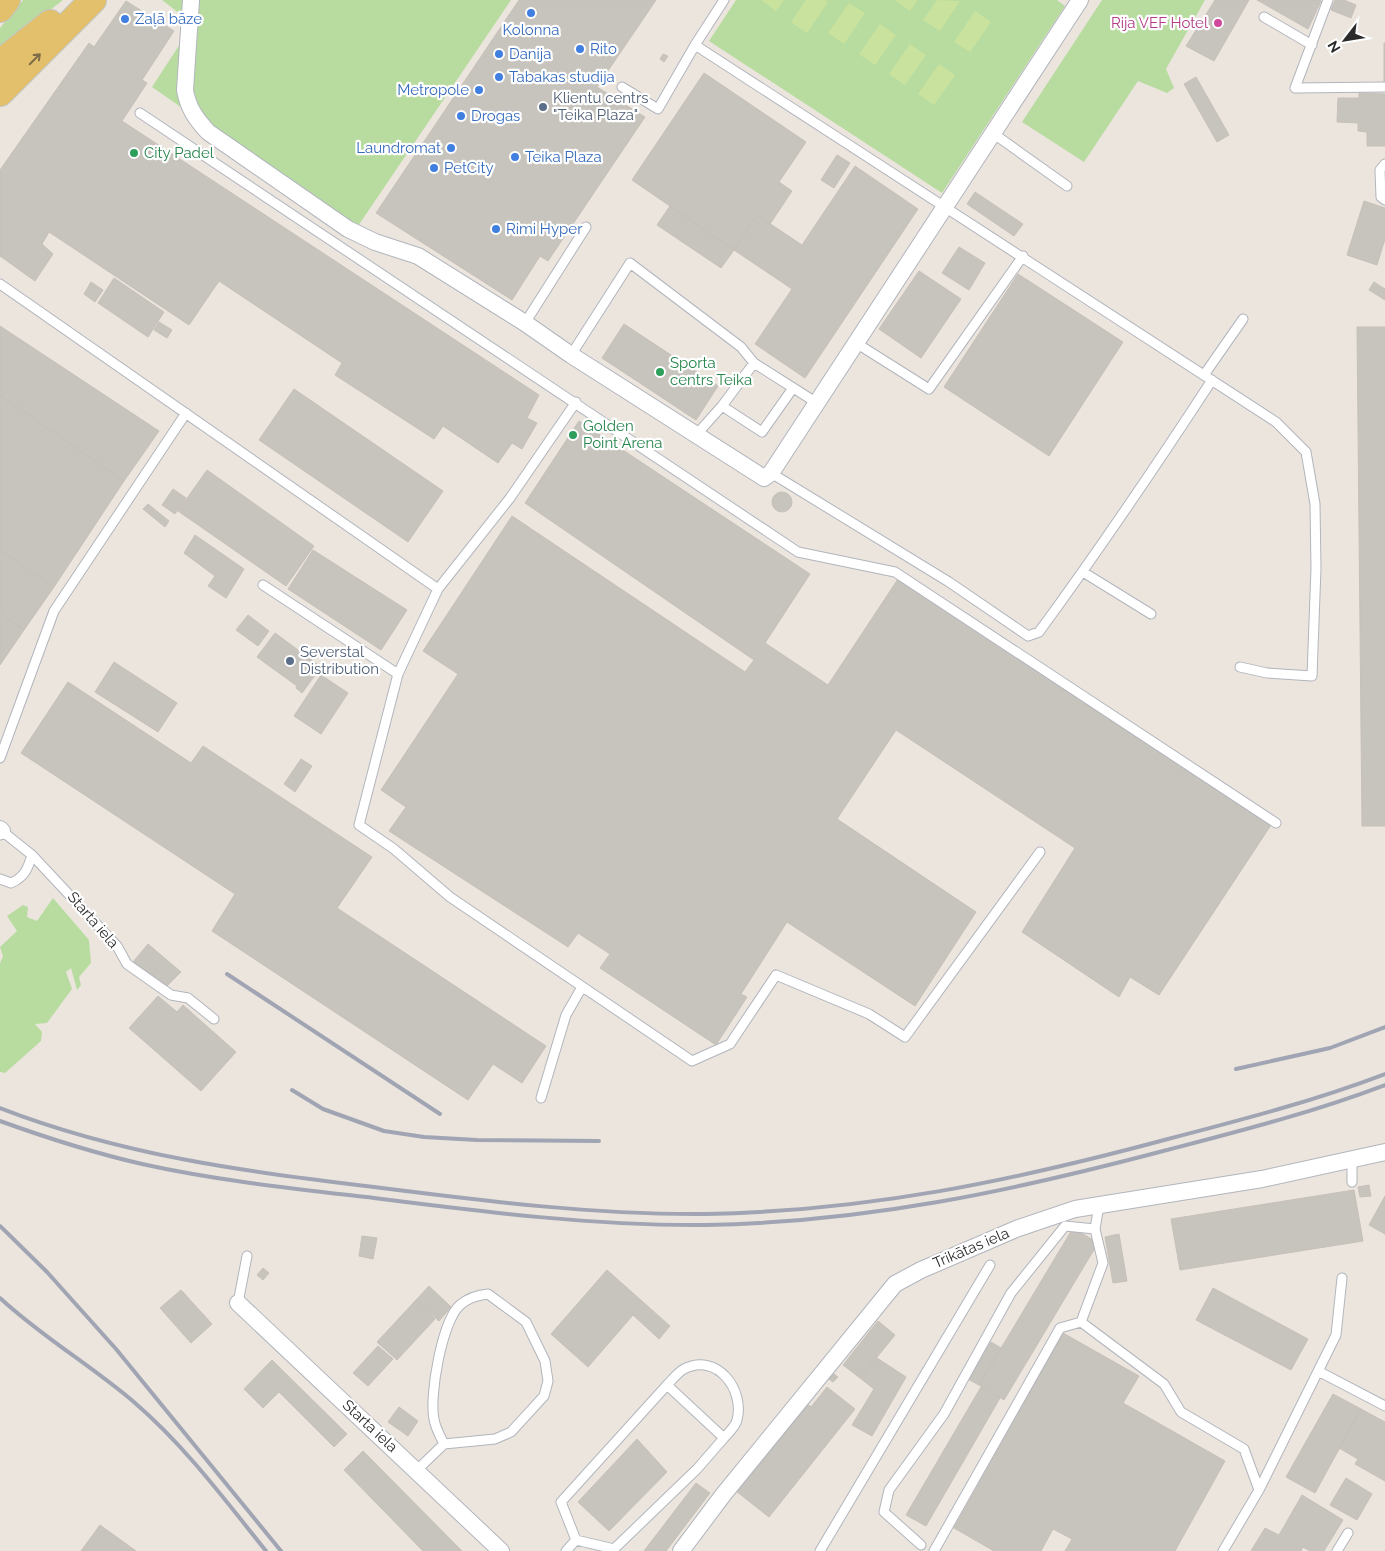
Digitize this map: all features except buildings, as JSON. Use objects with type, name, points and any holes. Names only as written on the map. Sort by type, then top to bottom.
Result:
[{"type":"main road","points":[[0,9],[7,0]]},
{"type":"main road","points":[[0,63],[78,0]]},
{"type":"main road","points":[[0,93],[93,0]]},
{"type":"street","points":[[191,0],[185,78],[188,103],[194,118],[208,132],[247,161],[348,229],[375,242],[418,256],[764,478],[771,473],[994,134],[1076,1]]},
{"type":"street","name":"Trikātas iela","points":[[681,1551],[723,1496],[895,1284],[921,1270],[1016,1228],[1075,1209],[1262,1179],[1385,1152]]},
{"type":"street","name":"Starta iela","points":[[238,1303],[501,1551]]},
{"type":"lane","points":[[622,87],[658,109],[724,0]]},
{"type":"lane","points":[[1328,0],[1295,88],[1385,87]]},
{"type":"lane","points":[[1264,18],[1312,45]]},
{"type":"lane","points":[[696,44],[1276,422],[1306,452],[1315,504],[1316,568],[1312,676],[1267,673],[1240,667]]},
{"type":"lane","points":[[140,113],[576,402],[798,552],[895,572],[1276,823]]},
{"type":"lane","points":[[994,134],[1067,186]]},
{"type":"lane","points":[[236,177],[247,161]]},
{"type":"lane","points":[[1385,164],[1380,170],[1381,197],[1385,200]]},
{"type":"lane","points":[[525,323],[586,227]]},
{"type":"lane","points":[[856,343],[929,389],[1024,256]]},
{"type":"lane","points":[[571,355],[630,264],[741,346],[754,363],[817,402]]},
{"type":"lane","points":[[0,284],[438,589]]},
{"type":"lane","points":[[771,473],[948,582],[1028,636],[1039,632],[1131,505],[1243,319]]},
{"type":"lane","points":[[696,435],[722,406],[754,363]]},
{"type":"lane","points":[[722,406],[762,432],[793,388]]},
{"type":"lane","points":[[576,402],[510,498],[438,589],[398,674],[359,825],[394,849],[450,897],[692,1061],[730,1044],[776,975],[869,1014],[905,1037],[1040,852]]},
{"type":"lane","points":[[0,758],[54,611],[186,413]]},
{"type":"lane","points":[[1083,572],[1151,614]]},
{"type":"lane","points":[[262,585],[398,674]]},
{"type":"lane","name":"Starta iela","points":[[1,832],[32,855],[117,946],[127,964],[171,995],[188,998],[214,1019]]},
{"type":"lane","points":[[0,880],[11,883],[20,879],[27,870],[32,855]]},
{"type":"lane","points":[[541,1098],[566,1015],[582,987]]},
{"type":"lane","points":[[1352,1159],[1352,1182]]},
{"type":"lane","points":[[1081,1322],[1103,1263],[1095,1229],[1099,1205]]},
{"type":"lane","points":[[1081,1322],[1060,1328],[934,1551],[919,1548],[884,1512],[889,1490],[944,1414],[1011,1293],[1037,1258],[1065,1226],[1095,1229]]},
{"type":"lane","points":[[238,1303],[247,1256]]},
{"type":"lane","points":[[820,1551],[990,1265]]},
{"type":"lane","points":[[1223,1551],[1259,1490],[1336,1335],[1342,1278]]},
{"type":"lane","points":[[417,1470],[444,1444],[495,1439],[511,1432],[544,1396],[548,1381],[546,1361],[526,1322],[488,1294],[476,1296],[459,1306],[449,1323],[438,1356],[433,1400],[434,1419],[444,1444]]},
{"type":"lane","points":[[1081,1322],[1164,1384],[1181,1412],[1244,1449],[1259,1490]]},
{"type":"lane","points":[[700,1365],[722,1372],[732,1383],[740,1404],[737,1422],[724,1438],[697,1469],[614,1549],[576,1540],[560,1502],[667,1385],[684,1369],[700,1365]]},
{"type":"lane","points":[[1318,1371],[1385,1406]]},
{"type":"lane","points":[[667,1385],[724,1438]]},
{"type":"lane","points":[[1337,1551],[1348,1533]]},
{"type":"lane","points":[[566,1551],[576,1540]]},
{"type":"green space","points":[[23,0],[63,0],[0,49],[0,28]]},
{"type":"green space","points":[[162,0],[511,0],[356,229],[152,87],[193,24]]},
{"type":"green space","points":[[736,0],[1057,0],[1065,6],[942,193],[709,41]]},
{"type":"green space","points":[[761,0],[784,0],[776,11]]},
{"type":"green space","points":[[806,0],[825,0],[828,2],[807,33],[791,22]]},
{"type":"green space","points":[[895,0],[918,0],[910,11]]},
{"type":"green space","points":[[937,0],[960,1],[940,31],[923,20]]},
{"type":"green space","points":[[1102,0],[1205,0],[1166,69],[1174,88],[1167,93],[1138,81],[1084,162],[1022,122]]},
{"type":"green space","points":[[849,3],[865,13],[844,44],[828,33]]},
{"type":"green space","points":[[975,11],[991,22],[970,52],[954,42]]},
{"type":"green space","points":[[880,24],[896,35],[875,65],[859,54]]},
{"type":"green space","points":[[910,44],[926,55],[905,85],[889,74]]},
{"type":"green space","points":[[939,64],[955,75],[934,105],[918,94]]},
{"type":"green space","points":[[53,898],[89,940],[91,963],[79,977],[81,985],[77,990],[71,968],[66,972],[72,989],[47,1023],[35,1024],[42,1032],[41,1041],[5,1073],[0,1072],[0,963],[3,956],[0,947],[17,931],[7,916],[23,905],[28,907],[27,917],[37,921]]},
{"type":"railway","points":[[227,974],[440,1114]]},
{"type":"railway","points":[[1236,1069],[1330,1048],[1385,1027]]},
{"type":"railway","points":[[0,1108],[91,1138],[184,1160],[231,1168],[457,1197],[581,1210],[706,1214],[766,1212],[825,1207],[883,1200],[996,1180],[1110,1154],[1250,1117],[1331,1093],[1385,1074]]},
{"type":"railway","points":[[0,1121],[71,1145],[124,1160],[229,1180],[581,1221],[706,1225],[766,1223],[825,1218],[882,1211],[996,1191],[1109,1165],[1249,1128],[1331,1104],[1385,1085]]},
{"type":"railway","points":[[292,1090],[323,1109],[384,1131],[424,1137],[477,1140],[599,1141]]},
{"type":"railway","points":[[0,1226],[47,1272],[116,1349],[281,1551]]},
{"type":"railway","points":[[0,1298],[33,1326],[119,1389],[171,1437],[204,1474],[266,1551]]},
{"type":"place","name":"Kolonna","points":[[531,13]]},
{"type":"place","name":"Zaļā bāze","points":[[125,19]]},
{"type":"place","name":"Rija VEF Hotel","points":[[1218,23]]},
{"type":"place","name":"Rito","points":[[580,49]]},
{"type":"place","name":"Danija","points":[[499,54]]},
{"type":"place","name":"Tabakas studija","points":[[499,77]]},
{"type":"place","name":"Metropole","points":[[479,90]]},
{"type":"place","name":"Klientu centrs \"Teika Plaza\"","points":[[543,107]]},
{"type":"place","name":"Drogas","points":[[461,116]]},
{"type":"place","name":"Laundromat","points":[[451,148]]},
{"type":"place","name":"City Padel","points":[[134,153]]},
{"type":"place","name":"Teika Plaza","points":[[515,157]]},
{"type":"place","name":"PetCity","points":[[434,168]]},
{"type":"place","name":"Rimi Hyper","points":[[496,229]]},
{"type":"place","name":"Sporta centrs Teika","points":[[660,372]]},
{"type":"place","name":"Golden Point Arena","points":[[573,435]]},
{"type":"place","name":"Severstal Distribution","points":[[290,661]]}]
